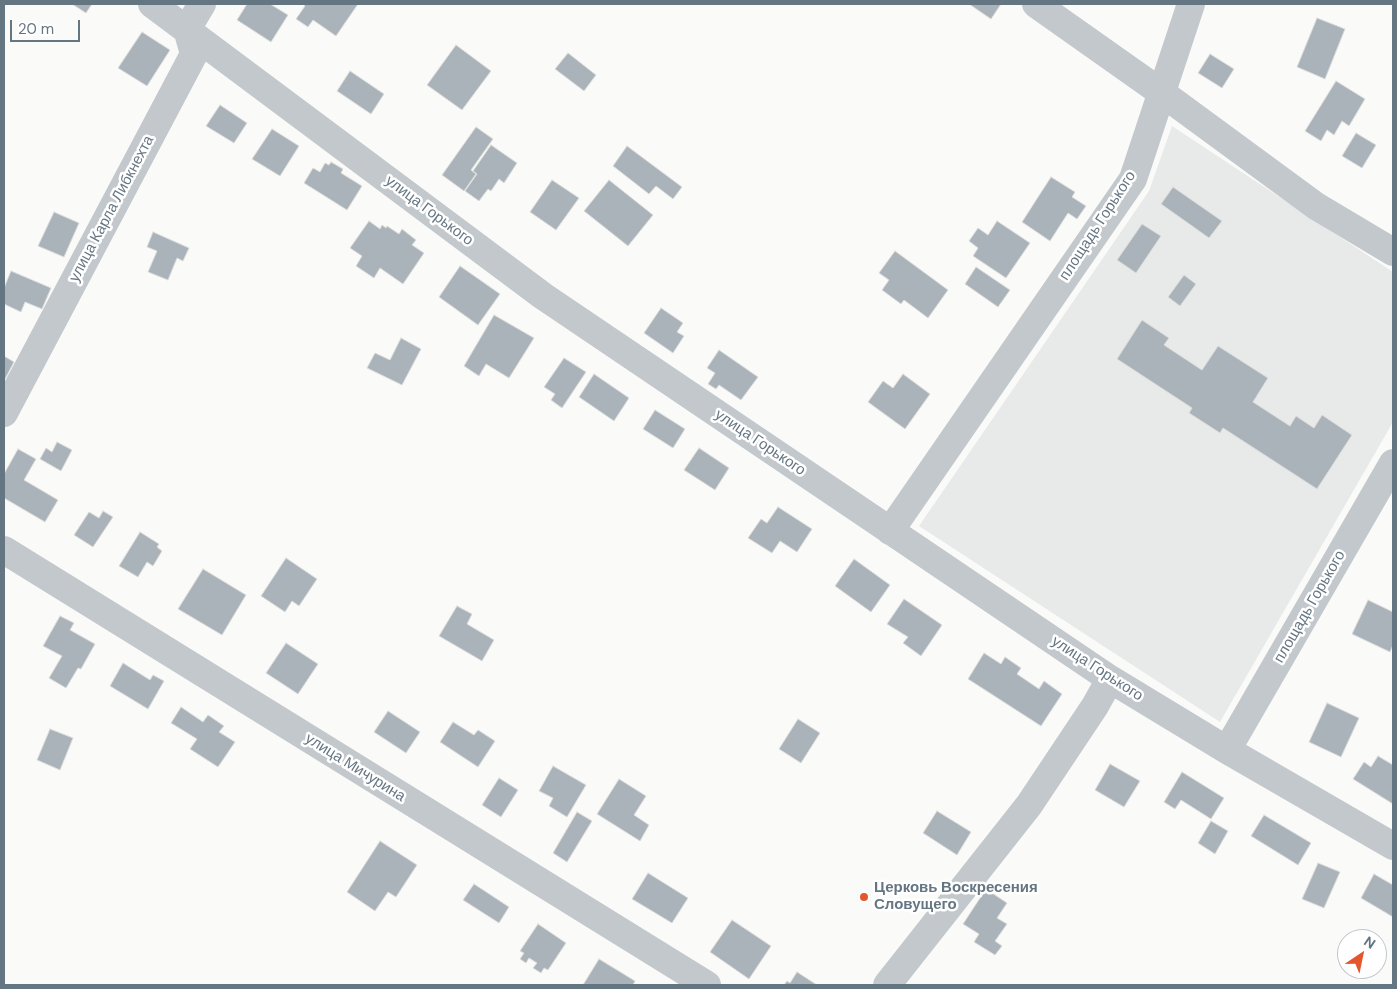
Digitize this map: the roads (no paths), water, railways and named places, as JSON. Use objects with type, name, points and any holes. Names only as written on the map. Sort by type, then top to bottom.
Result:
[{"type":"street","name":"улица Горького","points":[[152,4],[543,296],[1110,679],[1227,750],[1393,846]]},
{"type":"street","points":[[186,29],[202,4]]},
{"type":"street","points":[[1036,4],[1162,93],[1316,206],[1393,252]]},
{"type":"street","name":"площадь Горького","points":[[890,531],[1133,179],[1191,4]]},
{"type":"street","name":"улица Карла Либкнехта","points":[[4,413],[194,54],[186,29]]},
{"type":"street","name":"площадь Горького","points":[[1227,750],[1393,463]]},
{"type":"street","name":"улица Мичурина","points":[[4,550],[707,985]]},
{"type":"street","points":[[887,985],[1029,805],[1095,706],[1110,679]]},
{"type":"place","name":"Церковь Воскресения Словущего","points":[[864,897]]}]
